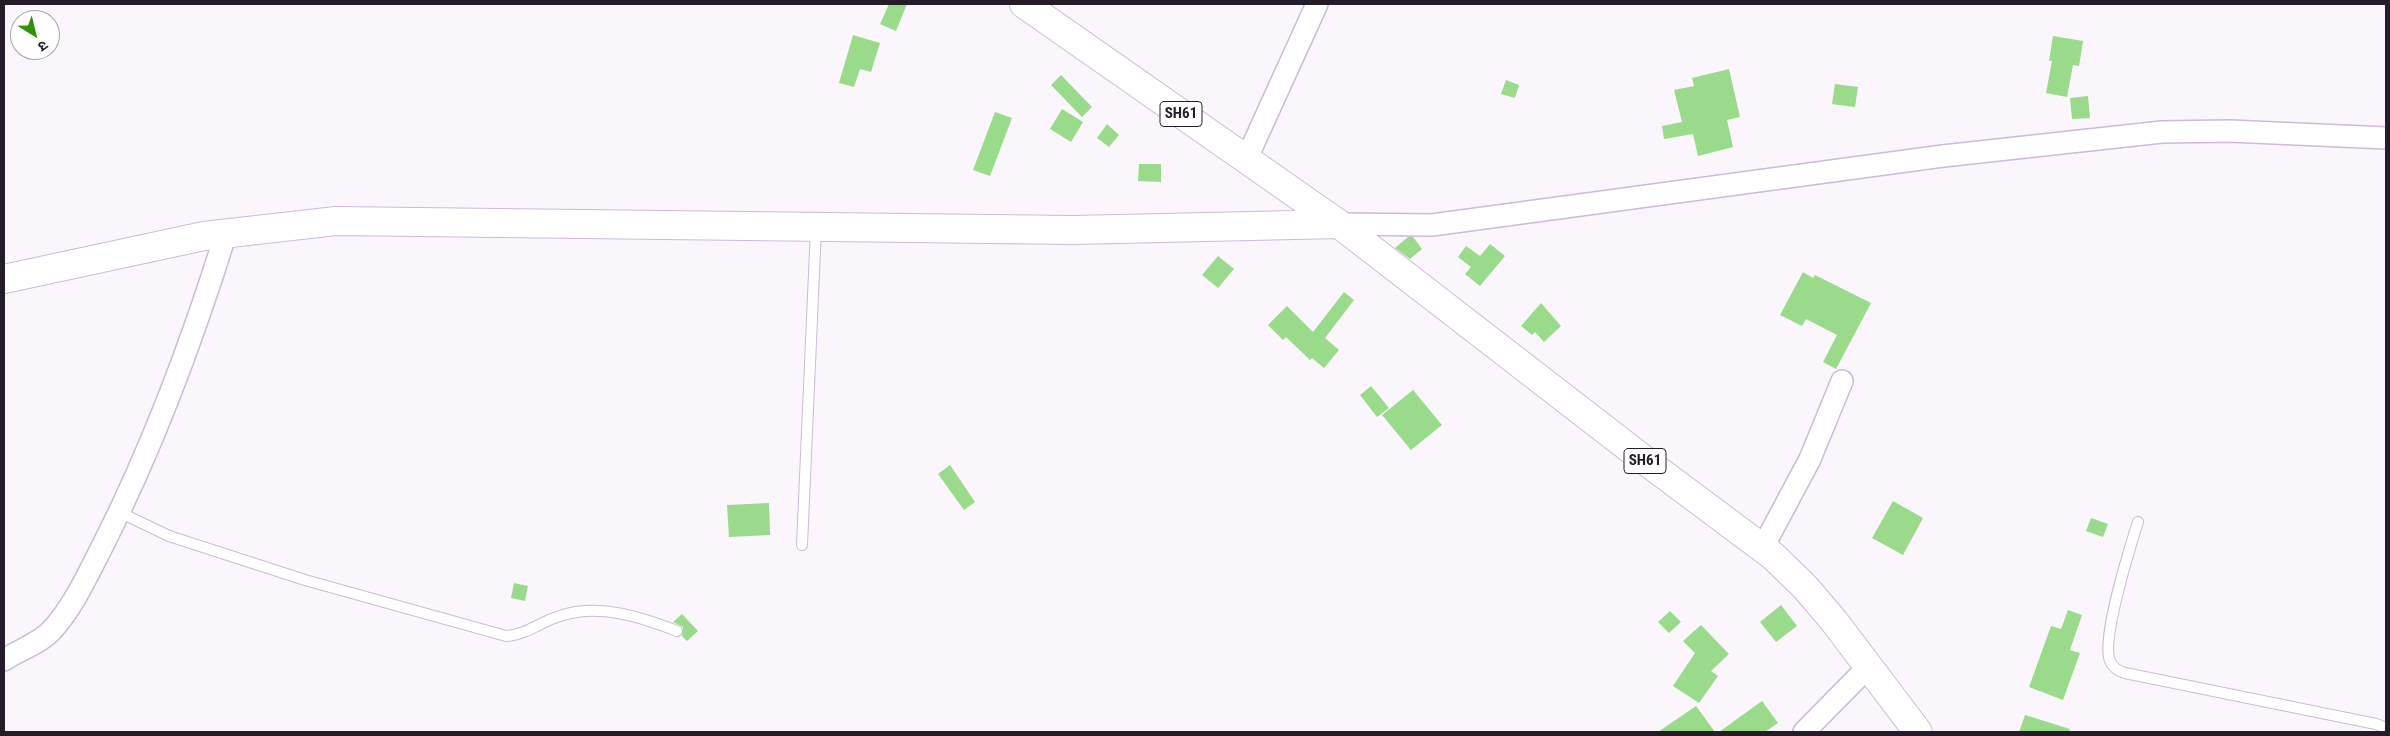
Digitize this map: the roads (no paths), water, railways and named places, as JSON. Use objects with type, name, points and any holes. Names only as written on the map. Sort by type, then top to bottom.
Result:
[{"type":"main road","name":"SH61","points":[[1024,4],[1339,224],[1762,549],[1805,587],[1869,666],[1908,727]]},
{"type":"main road","points":[[4,279],[204,236],[336,221],[1073,230],[1339,224]]},
{"type":"street","points":[[1246,160],[1317,4]]},
{"type":"street","points":[[1339,224],[1432,225],[1943,156],[2162,132],[2230,131],[2386,138]]},
{"type":"street","points":[[4,660],[50,632],[64,617],[119,512],[172,390],[204,307],[226,233]]},
{"type":"street","points":[[1762,549],[1810,459],[1842,381]]},
{"type":"street","points":[[1804,732],[1869,666]]},
{"type":"lane","points":[[802,545],[816,227]]},
{"type":"lane","points":[[119,512],[169,536],[305,580],[506,636],[524,632],[562,615],[593,612],[638,617],[677,632]]},
{"type":"lane","points":[[2138,522],[2120,582],[2111,625],[2109,657],[2114,668],[2125,673],[2303,708],[2376,724],[2386,728]]}]
